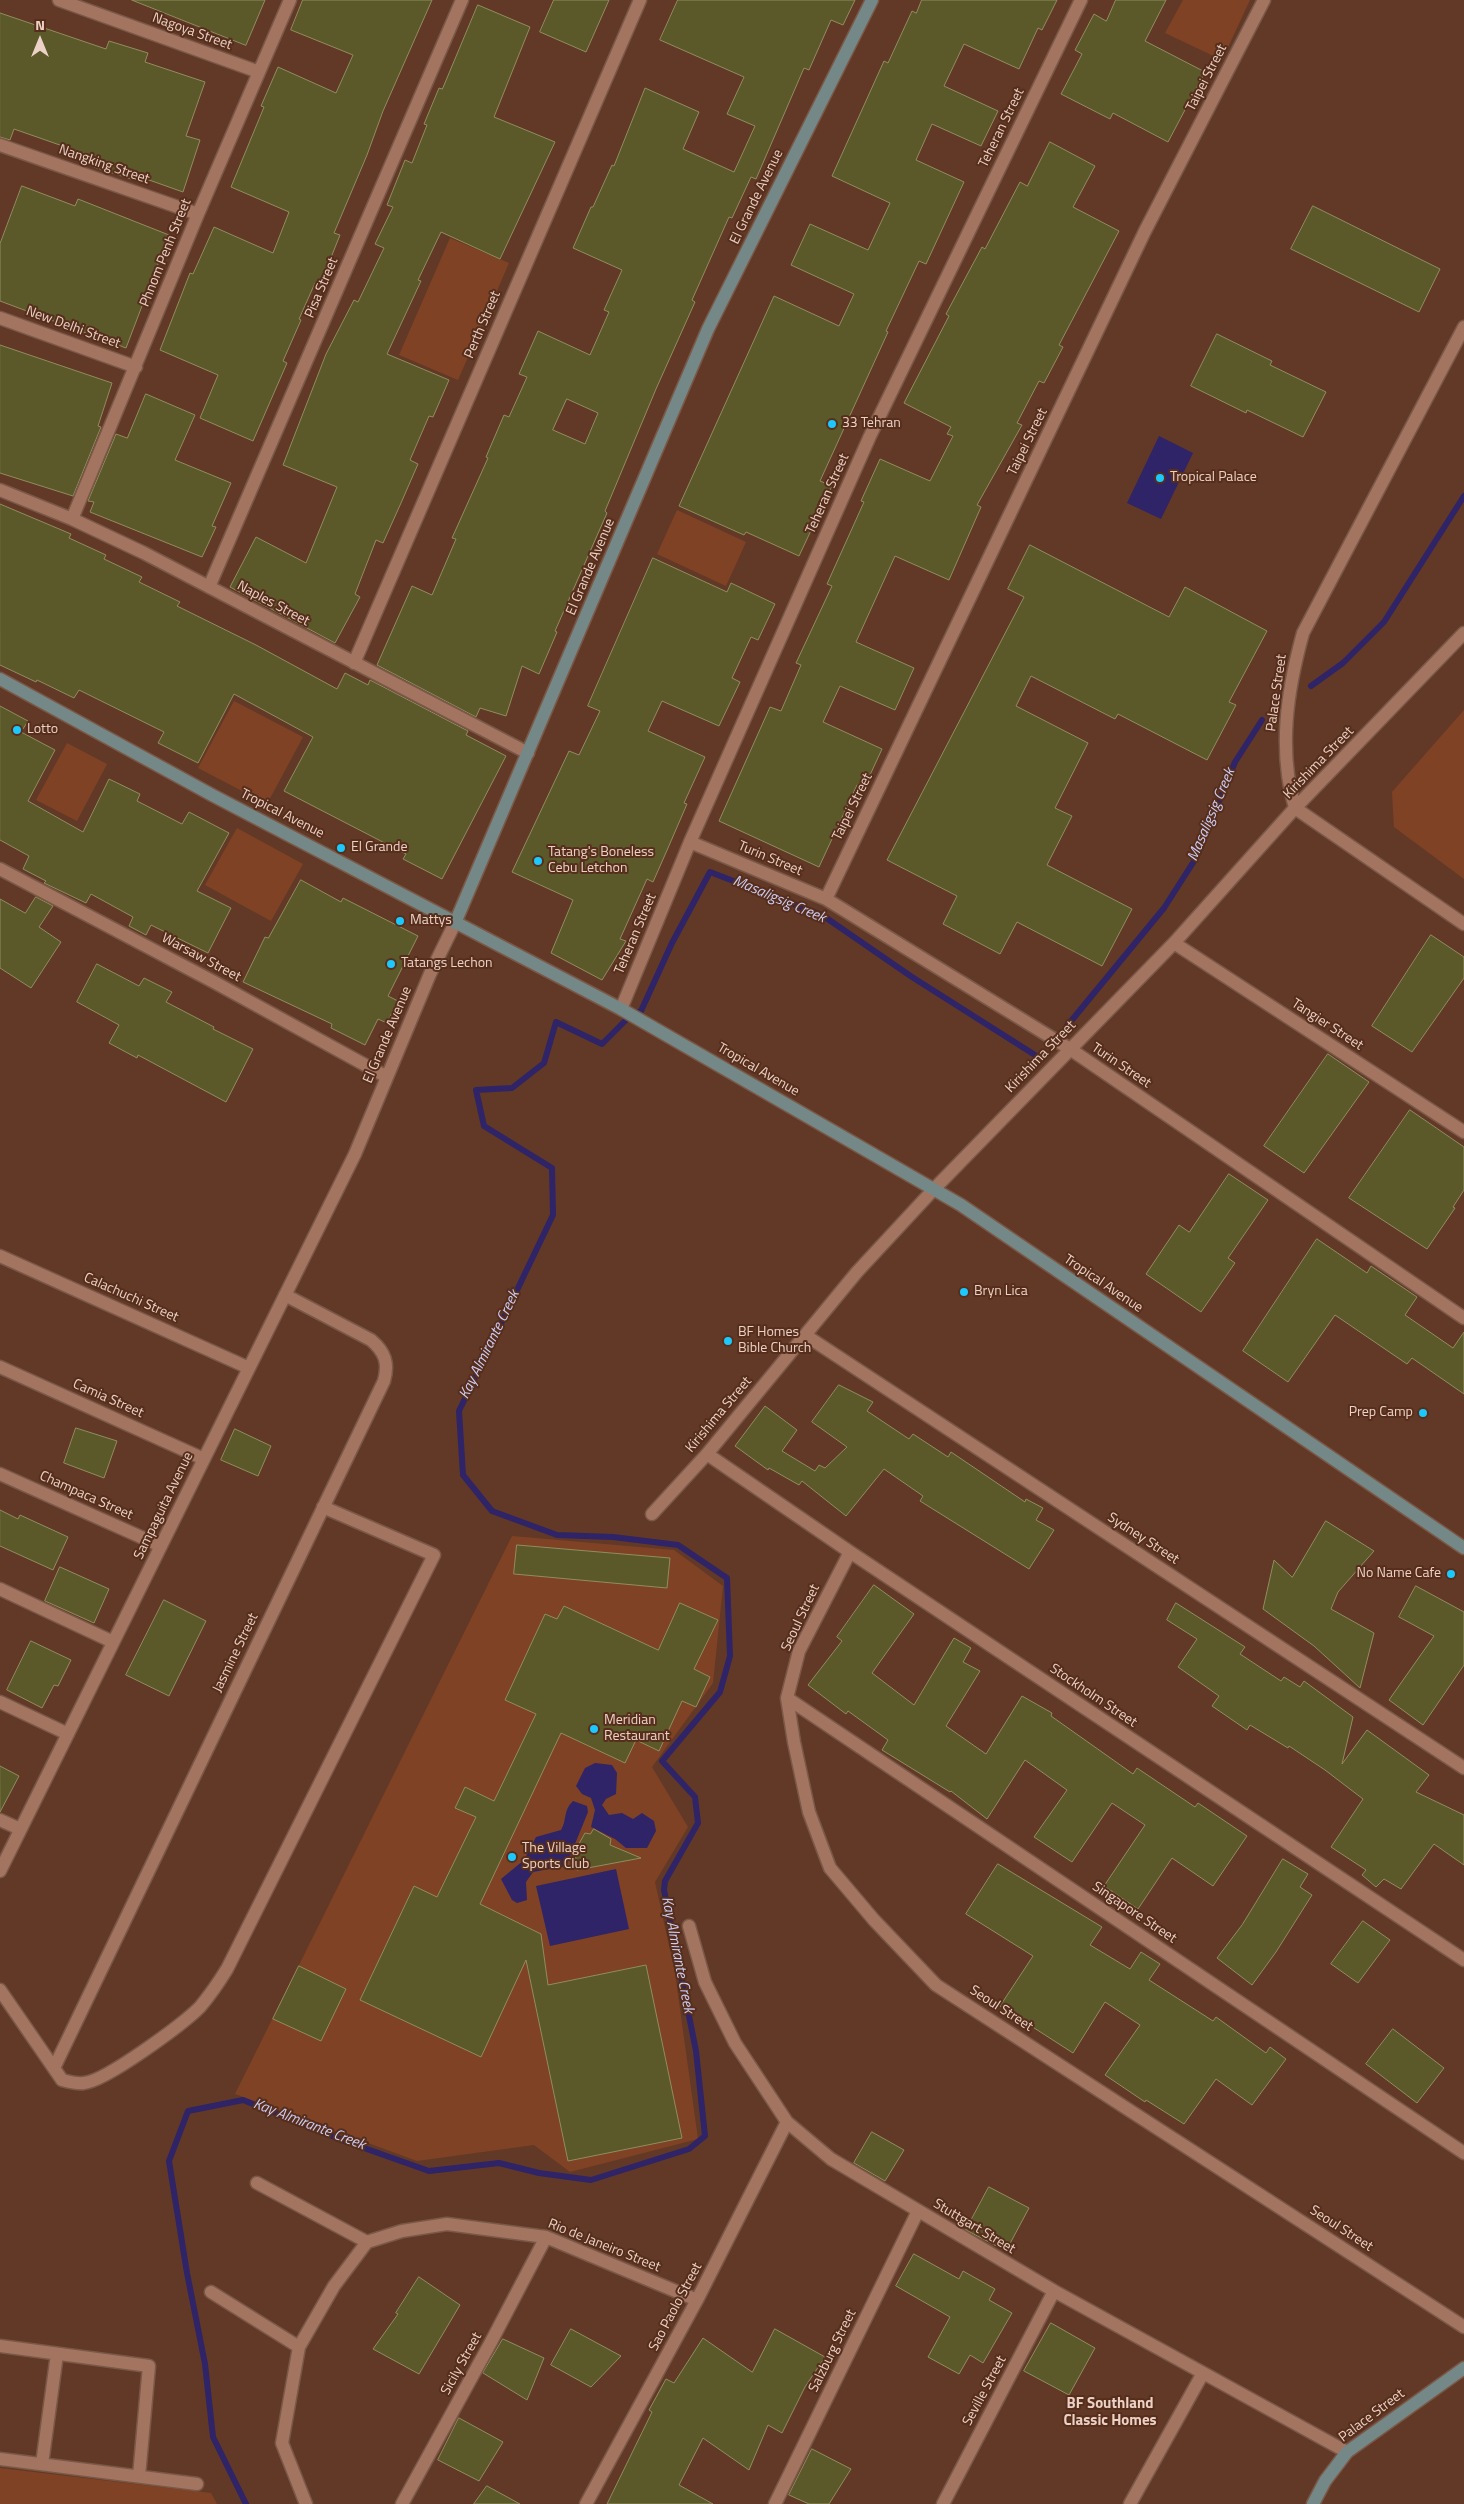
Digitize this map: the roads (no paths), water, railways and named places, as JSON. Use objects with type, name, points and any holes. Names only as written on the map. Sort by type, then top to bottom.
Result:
[{"type":"street","name":"Nagoya Street","points":[[59,0],[81,4],[259,72]]},
{"type":"street","name":"Phnom Penh Street","points":[[72,519],[198,214],[290,0]]},
{"type":"street","name":"Pisa Street","points":[[209,587],[462,0]]},
{"type":"street","name":"Perth Street","points":[[354,663],[640,0]]},
{"type":"street","name":"El Grande Avenue","points":[[355,1154],[708,329],[872,0]]},
{"type":"street","name":"Teheran Street","points":[[621,1009],[690,842],[870,436],[1081,0]]},
{"type":"street","name":"Taipei Street","points":[[826,899],[1141,240],[1264,0]]},
{"type":"street","name":"Nangking Street","points":[[0,145],[198,214]]},
{"type":"street","name":"New Delhi Street","points":[[0,318],[136,367]]},
{"type":"street","name":"Palace Street","points":[[1296,808],[1289,785],[1285,758],[1286,721],[1292,671],[1303,633],[1464,327]]},
{"type":"street","name":"Naples Street","points":[[0,490],[72,519],[209,587],[528,753]]},
{"type":"street","name":"Kirishima Street","points":[[652,1514],[707,1454],[857,1272],[934,1189],[1174,942],[1296,808],[1464,633]]},
{"type":"street","name":"Tropical Avenue","points":[[0,679],[212,795],[621,1009],[961,1205],[1464,1548]]},
{"type":"street","points":[[1296,808],[1464,924]]},
{"type":"street","name":"Turin Street","points":[[690,842],[826,899],[1070,1049],[1464,1318]]},
{"type":"street","name":"Warsaw Street","points":[[0,869],[214,982],[387,1077]]},
{"type":"street","name":"Tangier Street","points":[[1174,942],[1464,1132]]},
{"type":"street","name":"Sampaguita Avenue","points":[[0,1870],[355,1154]]},
{"type":"street","name":"Calachuchi Street","points":[[0,1256],[249,1368]]},
{"type":"street","name":"Jasmine Street","points":[[54,2068],[384,1381],[387,1369],[386,1358],[381,1348],[371,1340],[285,1295]]},
{"type":"street","name":"Sydney Street","points":[[805,1334],[1464,1768]]},
{"type":"street","name":"Camia Street","points":[[0,1367],[204,1459]]},
{"type":"street","name":"Stockholm Street","points":[[707,1454],[850,1552],[1464,1960]]},
{"type":"street","name":"Champaca Street","points":[[0,1474],[161,1546]]},
{"type":"street","points":[[0,1990],[62,2080],[72,2083],[85,2083],[101,2078],[180,2024],[199,2007],[215,1988],[231,1960],[434,1556],[323,1507]]},
{"type":"street","name":"Seoul Street","points":[[850,1552],[799,1651],[787,1698],[809,1812],[830,1868],[874,1920],[936,1985],[1464,2327]]},
{"type":"street","points":[[0,1590],[114,1642]]},
{"type":"street","name":"Singapore Street","points":[[787,1698],[1464,2153]]},
{"type":"street","points":[[0,1702],[68,1734]]},
{"type":"street","points":[[0,1820],[20,1830]]},
{"type":"street","name":"Stuttgart Street","points":[[688,1926],[705,1982],[736,2043],[787,2122],[831,2159],[1054,2291],[1347,2452]]},
{"type":"street","name":"Sao Paolo Street","points":[[586,2504],[698,2300],[787,2122]]},
{"type":"street","points":[[257,2183],[367,2242],[334,2286],[299,2347],[282,2443],[306,2504]]},
{"type":"street","name":"Salzburg Street","points":[[775,2504],[918,2211]]},
{"type":"street","name":"Rio de Janeiro Street","points":[[367,2242],[402,2231],[447,2224],[546,2237],[698,2300]]},
{"type":"street","name":"Sicily Street","points":[[402,2504],[546,2237]]},
{"type":"street","name":"Seville Street","points":[[943,2504],[1054,2291]]},
{"type":"street","points":[[211,2292],[299,2347]]},
{"type":"street","points":[[0,2346],[149,2366],[139,2476]]},
{"type":"street","points":[[42,2464],[57,2354]]},
{"type":"street","name":"Palace Street","points":[[1313,2504],[1325,2481],[1347,2452],[1464,2368]]},
{"type":"street","points":[[1130,2504],[1203,2373]]},
{"type":"street","points":[[0,2459],[197,2484]]},
{"type":"waterway","name":"Masaligsig Creek","points":[[1311,686],[1343,663],[1384,622],[1464,496]]},
{"type":"waterway","name":"Masaligsig Creek","points":[[1067,1026],[1164,908],[1196,858],[1235,762],[1262,720]]},
{"type":"waterway","name":"Kay Almirante Creek","points":[[246,2504],[213,2437],[205,2364],[187,2273],[169,2161],[188,2111],[243,2100],[347,2142],[429,2171],[499,2163],[539,2173],[591,2180],[689,2149],[705,2136],[696,2051],[664,1890],[665,1881],[698,1823],[695,1797],[662,1761],[720,1692],[730,1656],[727,1578],[678,1545],[613,1537],[557,1535],[492,1511],[463,1475],[459,1411],[553,1215],[552,1168],[484,1126],[476,1090],[512,1088],[544,1063],[556,1022],[602,1044],[631,1015],[641,1011],[672,943],[710,872],[822,915],[912,977],[1035,1055]]},
{"type":"place","name":"33 Tehran","points":[[832,424]]},
{"type":"place","name":"Tropical Palace","points":[[1160,478]]},
{"type":"place","name":"Lotto","points":[[17,730]]},
{"type":"place","name":"El Grande","points":[[341,848]]},
{"type":"place","name":"Tatang's Boneless Cebu Letchon","points":[[538,861]]},
{"type":"place","name":"Mattys","points":[[400,921]]},
{"type":"place","name":"Tatangs Lechon","points":[[391,964]]},
{"type":"place","name":"Bryn Lica","points":[[964,1292]]},
{"type":"place","name":"BF Homes Bible Church","points":[[728,1341]]},
{"type":"place","name":"Prep Camp","points":[[1423,1413]]},
{"type":"place","name":"No Name Cafe","points":[[1451,1574]]},
{"type":"place","name":"Meridian Restaurant","points":[[594,1729]]},
{"type":"place","name":"The Village Sports Club","points":[[512,1857]]},
{"type":"district","name":"BF Southland Classic Homes","points":[[1110,2412]]}]
